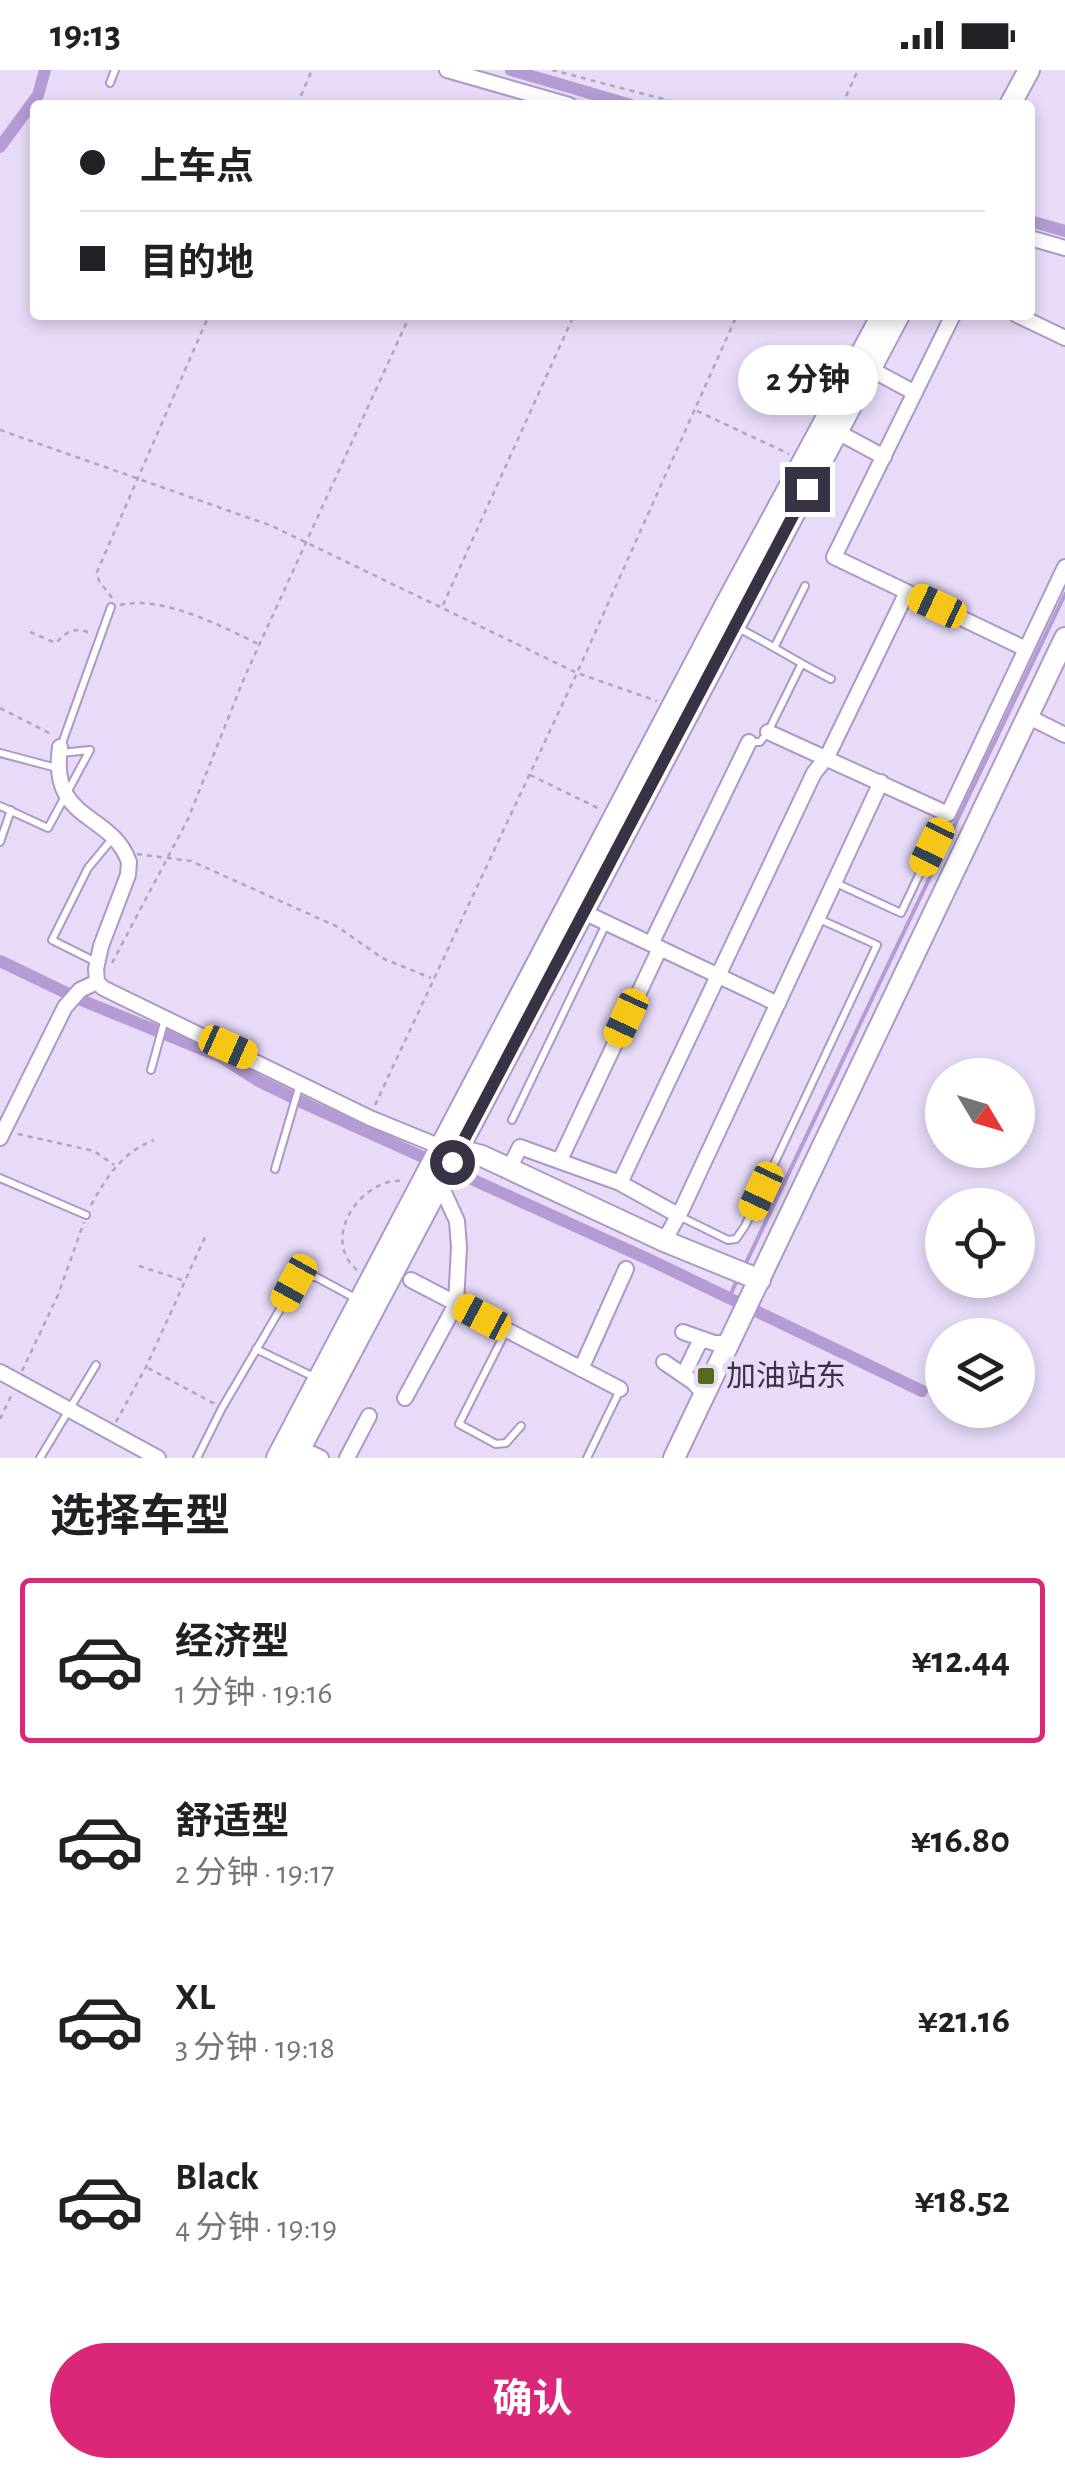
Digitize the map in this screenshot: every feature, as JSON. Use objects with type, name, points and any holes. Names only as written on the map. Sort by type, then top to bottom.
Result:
[{"type":"street","points":[[448,70],[552,100]]},
{"type":"street","points":[[1013,100],[1029,70]]},
{"type":"street","points":[[1035,239],[1065,248]]},
{"type":"street","points":[[864,365],[880,320]]},
{"type":"street","points":[[321,1458],[297,1453],[439,1167],[830,428],[864,365],[896,320]]},
{"type":"street","points":[[952,320],[834,557],[1026,649]]},
{"type":"street","points":[[1027,320],[1065,338]]},
{"type":"street","points":[[864,365],[915,393]]},
{"type":"street","points":[[830,428],[884,456]]},
{"type":"street","points":[[576,908],[616,816],[672,708],[726,622],[804,460],[830,428]]},
{"type":"street","points":[[768,732],[948,814],[1065,567]]},
{"type":"street","points":[[620,1183],[814,773],[828,758],[907,592]]},
{"type":"street","points":[[674,1458],[742,1320],[749,1281],[1065,638]]},
{"type":"street","points":[[1027,716],[1065,735]]},
{"type":"street","points":[[560,1160],[749,742]]},
{"type":"street","points":[[60,752],[67,797],[113,838],[126,852],[129,862],[128,875],[97,962],[98,982]]},
{"type":"street","points":[[664,1240],[881,782]]},
{"type":"street","points":[[576,908],[778,1004]]},
{"type":"street","points":[[98,982],[164,1021],[370,1118],[439,1167],[509,1169],[749,1281]]},
{"type":"street","points":[[3,1126],[65,1006],[80,990],[98,982]]},
{"type":"street","points":[[509,1169],[520,1147],[620,1183],[678,1215]]},
{"type":"street","points":[[277,1458],[365,1291],[439,1167]]},
{"type":"street","points":[[405,1398],[456,1304],[457,1221],[439,1167]]},
{"type":"street","points":[[582,1369],[626,1269]]},
{"type":"street","points":[[411,1280],[620,1389]]},
{"type":"street","points":[[683,1332],[701,1340],[731,1343]]},
{"type":"street","points":[[684,1374],[701,1340]]},
{"type":"street","points":[[664,1362],[684,1374],[705,1395]]},
{"type":"street","points":[[0,1372],[158,1458]]},
{"type":"street","points":[[347,1458],[369,1416]]},
{"type":"lane","points":[[110,83],[115,70]]},
{"type":"lane","points":[[775,646],[806,586]]},
{"type":"lane","points":[[60,752],[111,607]]},
{"type":"lane","points":[[726,622],[831,679]]},
{"type":"lane","points":[[749,742],[760,742],[768,732],[801,665]]},
{"type":"lane","points":[[0,753],[90,750],[48,828],[0,806]]},
{"type":"lane","points":[[0,842],[11,810]]},
{"type":"lane","points":[[834,882],[901,913],[948,814]]},
{"type":"lane","points":[[97,962],[52,940],[88,868],[113,838]]},
{"type":"lane","points":[[678,1215],[728,1240],[736,1239],[877,946],[818,918]]},
{"type":"lane","points":[[512,1120],[607,923]]},
{"type":"lane","points":[[151,1070],[164,1021]]},
{"type":"lane","points":[[275,1170],[300,1087]]},
{"type":"lane","points":[[0,1178],[86,1215]]},
{"type":"lane","points":[[197,1458],[298,1277],[316,1277],[365,1291]]},
{"type":"lane","points":[[507,1330],[460,1424],[496,1444],[506,1443],[520,1426]]},
{"type":"lane","points":[[256,1349],[318,1380]]},
{"type":"lane","points":[[40,1458],[96,1365]]},
{"type":"lane","points":[[588,1458],[620,1389]]},
{"type":"path","points":[[299,100],[312,70]]},
{"type":"path","points":[[552,70],[667,100]]},
{"type":"path","points":[[844,100],[858,70]]},
{"type":"path","points":[[207,320],[97,572],[112,597],[111,607],[132,602],[198,614],[260,645]]},
{"type":"path","points":[[98,982],[168,858],[202,787],[260,645],[408,320]]},
{"type":"path","points":[[443,606],[572,320]]},
{"type":"path","points":[[370,1118],[735,320]]},
{"type":"path","points":[[695,411],[804,460]]},
{"type":"path","points":[[0,430],[242,514],[577,672],[672,708]]},
{"type":"path","points":[[30,632],[50,643],[56,643],[66,631],[78,628],[98,637]]},
{"type":"path","points":[[0,708],[60,752]]},
{"type":"path","points":[[529,774],[616,816]]},
{"type":"path","points":[[126,852],[190,862],[338,927],[382,958],[433,978]]},
{"type":"path","points":[[3,1126],[94,1151],[115,1166]]},
{"type":"path","points":[[0,1419],[58,1295],[86,1215],[115,1166],[137,1147],[154,1140]]},
{"type":"path","points":[[365,1291],[343,1254],[340,1237],[344,1221],[361,1200],[385,1183],[439,1167]]},
{"type":"path","points":[[110,1432],[146,1367],[205,1237]]},
{"type":"path","points":[[139,1266],[185,1281]]},
{"type":"path","points":[[146,1367],[222,1408]]},
{"type":"waterway","points":[[34,100],[45,70]]},
{"type":"waterway","points":[[511,70],[614,100]]},
{"type":"waterway","points":[[0,147],[30,106]]},
{"type":"waterway","points":[[1035,222],[1065,231]]},
{"type":"waterway","points":[[744,1267],[1065,594]]},
{"type":"waterway","points":[[0,961],[81,1000],[221,1057],[310,1106],[648,1259],[922,1391]]},
{"type":"waterway","points":[[729,1298],[737,1280]]},
{"type":"place","name":"加油站东","points":[[706,1376]]},
{"type":"route","points":[[452,1162],[807,489]]}]
